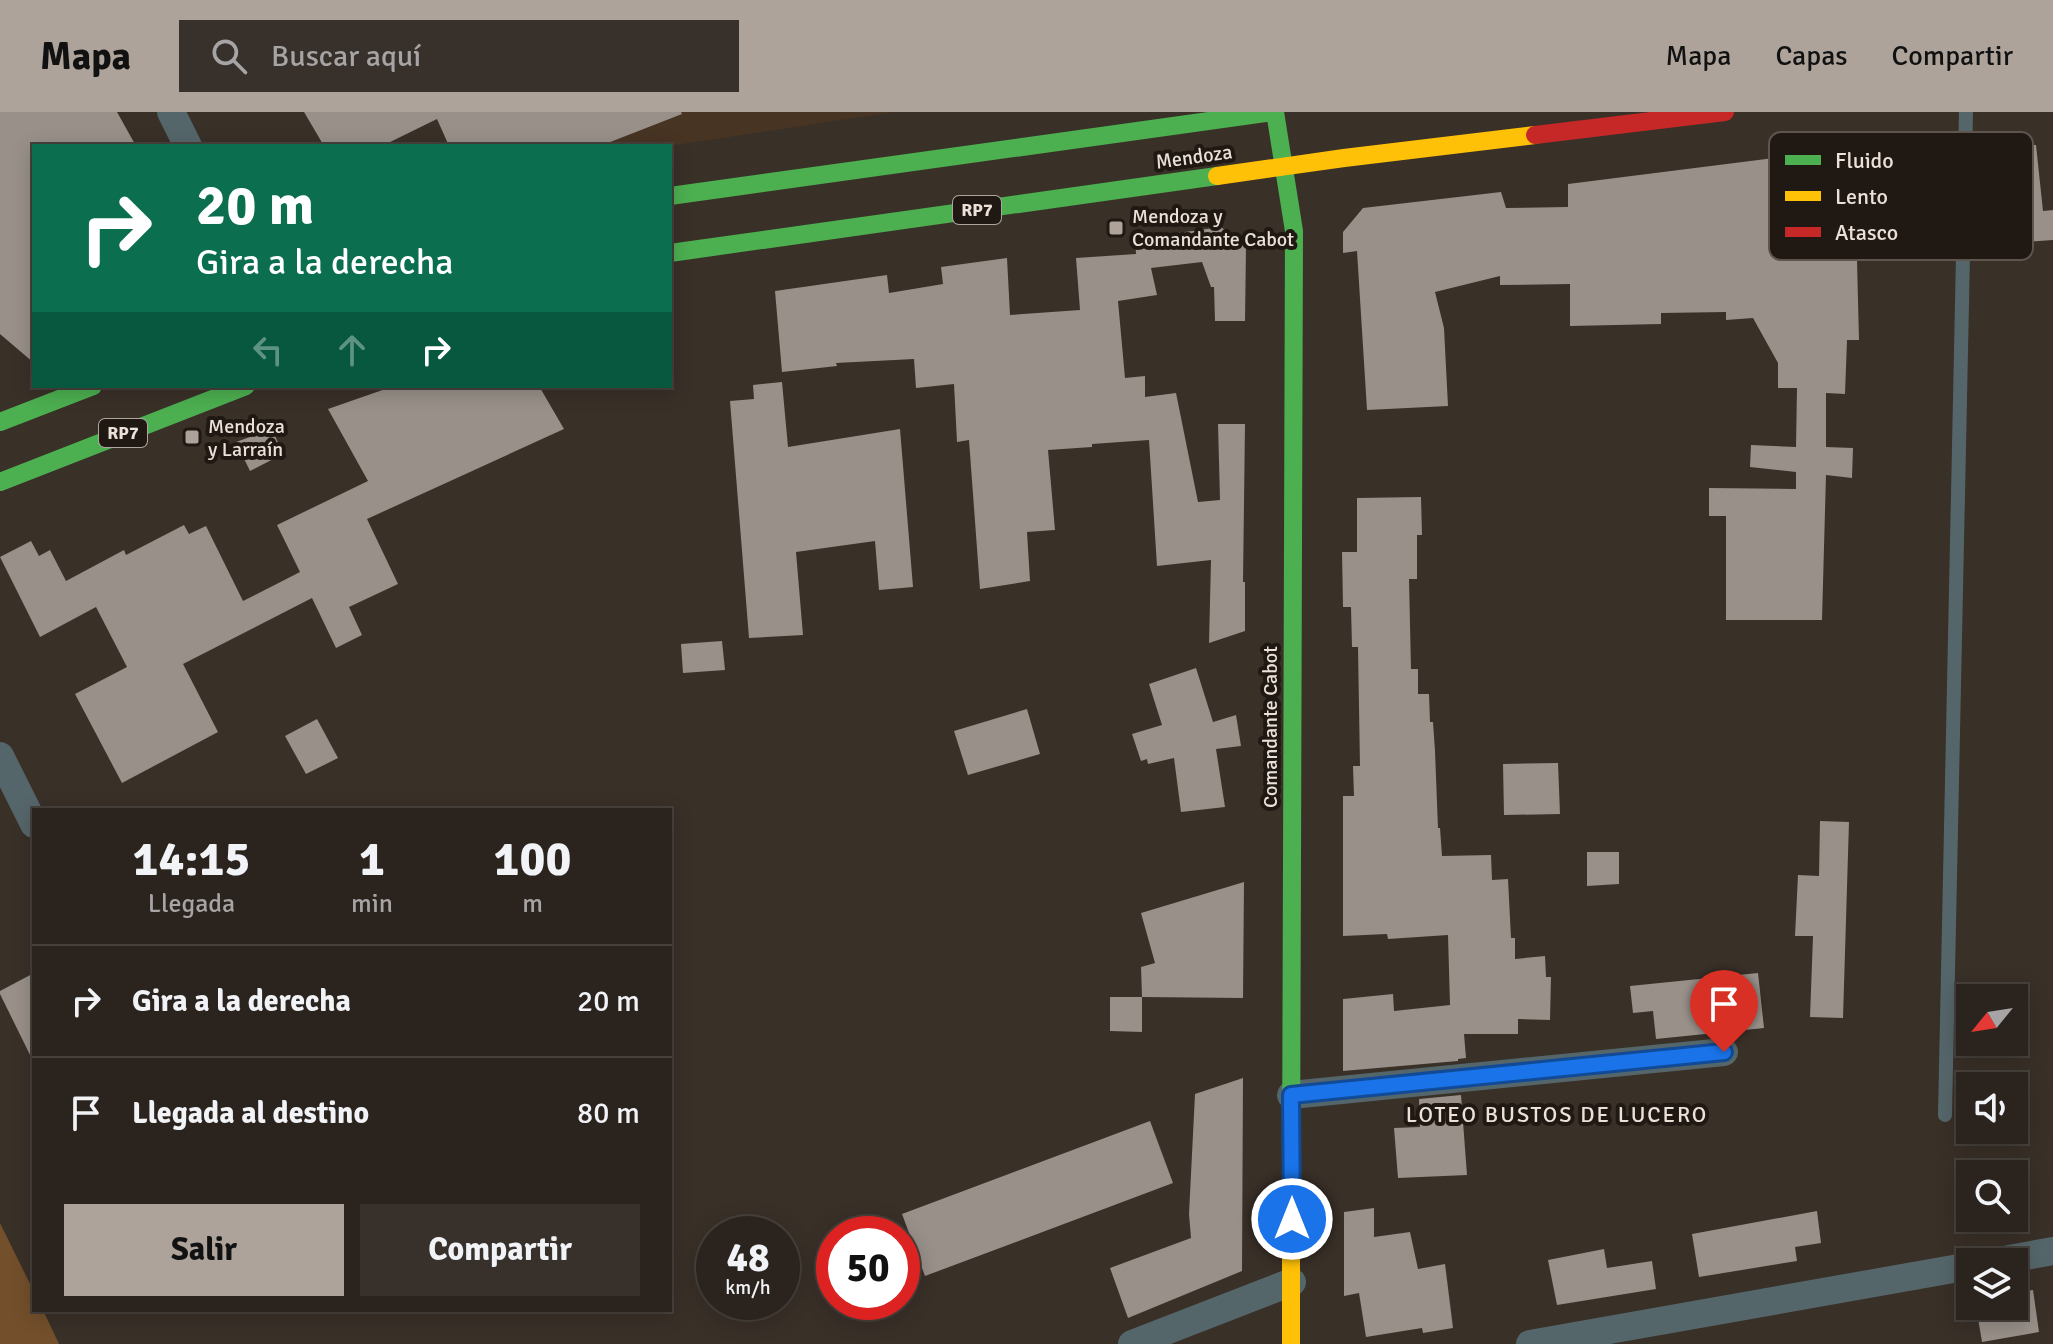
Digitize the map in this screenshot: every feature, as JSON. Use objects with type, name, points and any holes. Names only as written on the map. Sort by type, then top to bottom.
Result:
[{"type":"main road","name":"Comandante Cabot","points":[[1274,112],[1294,231],[1291,1344]]},
{"type":"main road","name":"Mendoza","points":[[672,196],[1274,112]]},
{"type":"main road","name":"Mendoza","points":[[672,253],[1284,167],[1725,112]]},
{"type":"main road","points":[[0,422],[88,388]]},
{"type":"main road","name":"RP7","points":[[0,482],[241,388]]},
{"type":"street","points":[[171,112],[187,144]]},
{"type":"street","points":[[0,756],[32,820]]},
{"type":"street","points":[[1291,1095],[1724,1052]]},
{"type":"street","points":[[2028,1256],[2053,1251]]},
{"type":"street","points":[[1530,1344],[1956,1268]]},
{"type":"street","points":[[1132,1344],[1292,1282]]},
{"type":"lane","points":[[1966,112],[1966,132]]},
{"type":"lane","points":[[1945,1115],[1963,260]]},
{"type":"shaded area","points":[[594,112],[894,112],[672,146],[608,144]]},
{"type":"shaded area","points":[[0,1223],[32,1288],[32,1312],[44,1312],[59,1344],[0,1344]]},
{"type":"building","points":[[0,112],[117,112],[135,144],[32,144],[32,361],[0,334]]},
{"type":"building","points":[[304,112],[682,114],[605,144],[448,144],[437,119],[386,144],[323,144]]},
{"type":"building","points":[[2033,145],[2036,145],[2043,211],[2053,210],[2053,240],[2033,241]]},
{"type":"building","points":[[1769,159],[1769,260],[1857,260],[1859,340],[1847,340],[1845,394],[1826,393],[1826,447],[1853,448],[1852,478],[1826,475],[1822,620],[1726,620],[1726,516],[1709,516],[1709,488],[1796,489],[1796,472],[1750,467],[1751,445],[1796,447],[1797,388],[1778,388],[1778,363],[1753,318],[1726,320],[1726,312],[1661,313],[1661,324],[1570,326],[1570,284],[1500,285],[1500,276],[1435,292],[1444,328],[1448,406],[1367,410],[1357,251],[1343,253],[1343,232],[1363,208],[1501,192],[1506,208],[1568,207],[1568,184]]},
{"type":"building","points":[[1221,227],[1246,247],[1245,321],[1215,321],[1214,287],[1211,287],[1202,262],[1151,268],[1157,295],[1118,301],[1125,378],[1145,376],[1145,397],[1176,393],[1198,502],[1220,500],[1218,424],[1245,424],[1245,631],[1209,643],[1211,560],[1157,566],[1149,440],[1048,450],[1055,530],[1027,532],[1030,581],[980,589],[969,440],[957,442],[954,384],[916,388],[914,359],[836,363],[837,366],[782,372],[775,291],[887,275],[889,293],[943,284],[941,267],[1007,258],[1010,315],[1080,310],[1076,258],[1136,254],[1135,239]]},
{"type":"building","points":[[782,382],[788,447],[900,429],[913,587],[879,590],[875,541],[796,552],[803,635],[749,638],[730,401],[754,399],[753,385]]},
{"type":"building","points":[[388,388],[540,388],[564,429],[367,519],[398,584],[349,607],[362,635],[336,648],[312,598],[183,664],[218,732],[122,783],[75,694],[127,667],[96,607],[40,637],[0,557],[31,541],[39,556],[50,550],[66,581],[124,550],[126,555],[184,525],[189,534],[206,526],[243,601],[300,572],[277,525],[368,481],[328,409]]},
{"type":"building","points":[[272,429],[283,454],[250,471],[236,442]]},
{"type":"building","points":[[1421,497],[1422,535],[1417,535],[1417,579],[1409,579],[1411,669],[1418,669],[1418,694],[1429,694],[1442,856],[1491,855],[1492,880],[1508,879],[1515,959],[1545,956],[1546,977],[1551,977],[1550,1020],[1518,1019],[1518,1034],[1464,1034],[1466,1058],[1458,1061],[1343,1071],[1343,999],[1393,994],[1394,1011],[1450,1005],[1448,935],[1388,939],[1387,934],[1343,936],[1343,796],[1354,796],[1353,766],[1360,766],[1358,647],[1352,647],[1351,607],[1343,607],[1342,552],[1357,552],[1357,498]]},
{"type":"building","points":[[722,641],[725,670],[683,673],[681,644]]},
{"type":"building","points":[[1196,668],[1213,722],[1236,715],[1241,746],[1216,749],[1225,807],[1181,812],[1174,758],[1148,764],[1147,759],[1141,761],[1132,734],[1162,725],[1149,684]]},
{"type":"building","points":[[1027,709],[1040,754],[968,775],[954,731]]},
{"type":"building","points":[[317,719],[338,758],[306,774],[285,736]]},
{"type":"building","points":[[1558,763],[1560,814],[1504,815],[1503,764]]},
{"type":"building","points":[[1820,821],[1849,822],[1843,1018],[1810,1017],[1813,936],[1795,936],[1798,875],[1819,876]]},
{"type":"building","points":[[1587,852],[1619,852],[1619,884],[1587,886]]},
{"type":"building","points":[[1244,882],[1243,998],[1142,997],[1141,967],[1155,963],[1141,913]]},
{"type":"building","points":[[1758,973],[1764,1028],[1656,1039],[1653,1011],[1633,1013],[1630,986]]},
{"type":"building","points":[[32,974],[32,1059],[0,994],[0,991]]},
{"type":"building","points":[[1110,997],[1142,997],[1142,1032],[1110,1031]]},
{"type":"building","points":[[1243,1078],[1242,1271],[1128,1318],[1110,1268],[1191,1238],[1189,1214],[1195,1094]]},
{"type":"building","points":[[1461,1095],[1467,1175],[1398,1178],[1394,1128],[1420,1127],[1419,1099]]},
{"type":"building","points":[[1150,1121],[1173,1183],[925,1276],[920,1263],[920,1216],[902,1214]]},
{"type":"building","points":[[1374,1208],[1374,1237],[1410,1232],[1418,1269],[1445,1264],[1453,1328],[1423,1333],[1422,1328],[1366,1337],[1359,1293],[1344,1296],[1344,1212]]},
{"type":"building","points":[[1817,1211],[1821,1243],[1795,1247],[1797,1261],[1699,1277],[1692,1234]]},
{"type":"building","points":[[1604,1249],[1607,1268],[1652,1261],[1656,1289],[1557,1305],[1548,1260]]},
{"type":"building","points":[[2033,1290],[2039,1332],[1982,1342],[1978,1320],[2028,1320],[2028,1291]]},
{"type":"traffic: fast","points":[[672,196],[1273,112]]},
{"type":"traffic: fast","points":[[1275,112],[1294,231],[1291,1174]]},
{"type":"traffic: fast","points":[[672,253],[1217,176]]},
{"type":"traffic: fast","points":[[0,422],[88,388]]},
{"type":"traffic: fast","points":[[0,482],[241,388]]},
{"type":"traffic: slow","points":[[1217,176],[1535,135]]},
{"type":"traffic: slow","points":[[1291,1174],[1291,1344]]},
{"type":"traffic: jam","points":[[1535,135],[1725,112]]},
{"type":"place","name":"Mendoza y Comandante Cabot","points":[[1116,228]]},
{"type":"place","name":"Mendoza y Larraín","points":[[192,437]]},
{"type":"district","name":"LOTEO BUSTOS DE LUCERO","points":[[1557,1114]]},
{"type":"route","points":[[1292,1219],[1291,1095],[1724,1052]]}]
